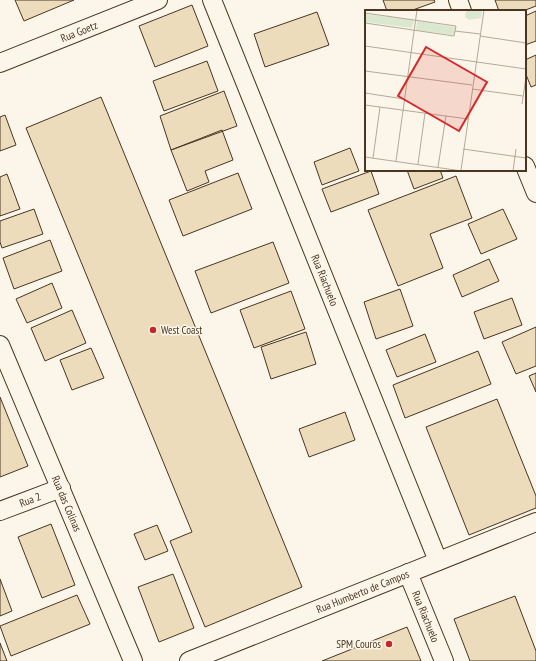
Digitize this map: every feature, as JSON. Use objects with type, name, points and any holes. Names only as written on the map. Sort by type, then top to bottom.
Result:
[{"type":"street","name":"Rua Goetz","points":[[0,63],[158,0]]},
{"type":"street","name":"Rua Riachuelo","points":[[212,0],[438,561]]},
{"type":"street","points":[[458,0],[462,10]]},
{"type":"street","points":[[526,168],[536,193]]},
{"type":"street","name":"Rua das Colinas","points":[[0,345],[133,661]]},
{"type":"street","name":"Rua 2","points":[[0,511],[60,488]]},
{"type":"street","name":"Rua Humberto de Campos","points":[[189,661],[536,522]]},
{"type":"street","name":"Rua Riachuelo","points":[[408,573],[444,661]]},
{"type":"building","points":[[15,0],[74,0],[24,21]]},
{"type":"building","points":[[383,0],[434,0],[435,2],[413,10],[387,10]]},
{"type":"building","points":[[495,0],[536,0],[536,6],[526,10],[499,10]]},
{"type":"building","points":[[192,5],[208,46],[155,67],[139,26]]},
{"type":"building","points":[[536,11],[536,41],[526,45],[526,16]]},
{"type":"building","points":[[317,12],[329,45],[265,67],[254,34]]},
{"type":"building","points":[[536,55],[536,85],[531,87],[526,74],[526,60]]},
{"type":"building","points":[[207,61],[218,91],[164,111],[153,81]]},
{"type":"building","points":[[224,91],[237,126],[171,150],[160,116]]},
{"type":"building","name":"West Coast","points":[[101,97],[302,587],[205,627],[170,541],[192,532],[26,128]]},
{"type":"building","points":[[5,115],[16,145],[0,151],[0,117]]},
{"type":"building","points":[[222,130],[233,160],[205,171],[209,182],[187,191],[171,150]]},
{"type":"building","points":[[350,148],[359,171],[322,185],[314,162]]},
{"type":"building","points":[[371,171],[379,194],[331,212],[322,189]]},
{"type":"building","points":[[407,171],[440,171],[443,178],[414,189]]},
{"type":"building","points":[[238,173],[252,209],[183,236],[169,200]]},
{"type":"building","points":[[7,174],[20,209],[0,216],[0,177]]},
{"type":"building","points":[[456,176],[472,218],[430,234],[443,268],[398,286],[368,210]]},
{"type":"building","points":[[34,209],[43,234],[2,248],[0,242],[0,221]]},
{"type":"building","points":[[503,209],[517,239],[481,254],[468,224]]},
{"type":"building","points":[[50,240],[62,271],[14,289],[3,258]]},
{"type":"building","points":[[273,242],[289,283],[211,313],[195,271]]},
{"type":"building","points":[[489,259],[499,281],[462,297],[453,275]]},
{"type":"building","points":[[52,283],[62,308],[27,323],[16,299]]},
{"type":"building","points":[[400,289],[413,326],[376,339],[364,302]]},
{"type":"building","points":[[291,291],[305,329],[254,348],[240,310]]},
{"type":"building","points":[[512,298],[522,325],[484,339],[474,312]]},
{"type":"building","points":[[72,310],[86,343],[45,361],[31,328]]},
{"type":"building","points":[[536,327],[536,366],[516,374],[502,342]]},
{"type":"building","points":[[306,332],[316,364],[271,379],[261,347]]},
{"type":"building","points":[[425,334],[436,362],[397,377],[386,350]]},
{"type":"building","points":[[91,348],[104,378],[72,390],[60,360]]},
{"type":"building","points":[[478,351],[491,384],[405,418],[393,385]]},
{"type":"building","points":[[536,373],[536,392],[529,376]]},
{"type":"building","points":[[0,397],[28,466],[0,477]]},
{"type":"building","points":[[497,399],[536,496],[536,508],[469,535],[426,427]]},
{"type":"building","points":[[345,412],[355,440],[309,457],[299,429]]},
{"type":"building","points":[[51,524],[75,585],[42,598],[18,537]]},
{"type":"building","points":[[157,525],[168,551],[145,560],[134,534]]},
{"type":"building","points":[[173,574],[194,628],[159,642],[138,587]]},
{"type":"building","points":[[0,579],[12,611],[0,616]]},
{"type":"building","points":[[77,595],[90,624],[11,656],[0,626]]},
{"type":"building","points":[[515,596],[536,651],[536,661],[470,661],[454,619]]},
{"type":"building","name":"SPM Couros","points":[[407,627],[421,661],[322,661]]},
{"type":"building","points":[[0,643],[7,661],[0,661]]},
{"type":"place","name":"West Coast","points":[[153,330]]},
{"type":"place","name":"SPM Couros","points":[[389,644]]}]
